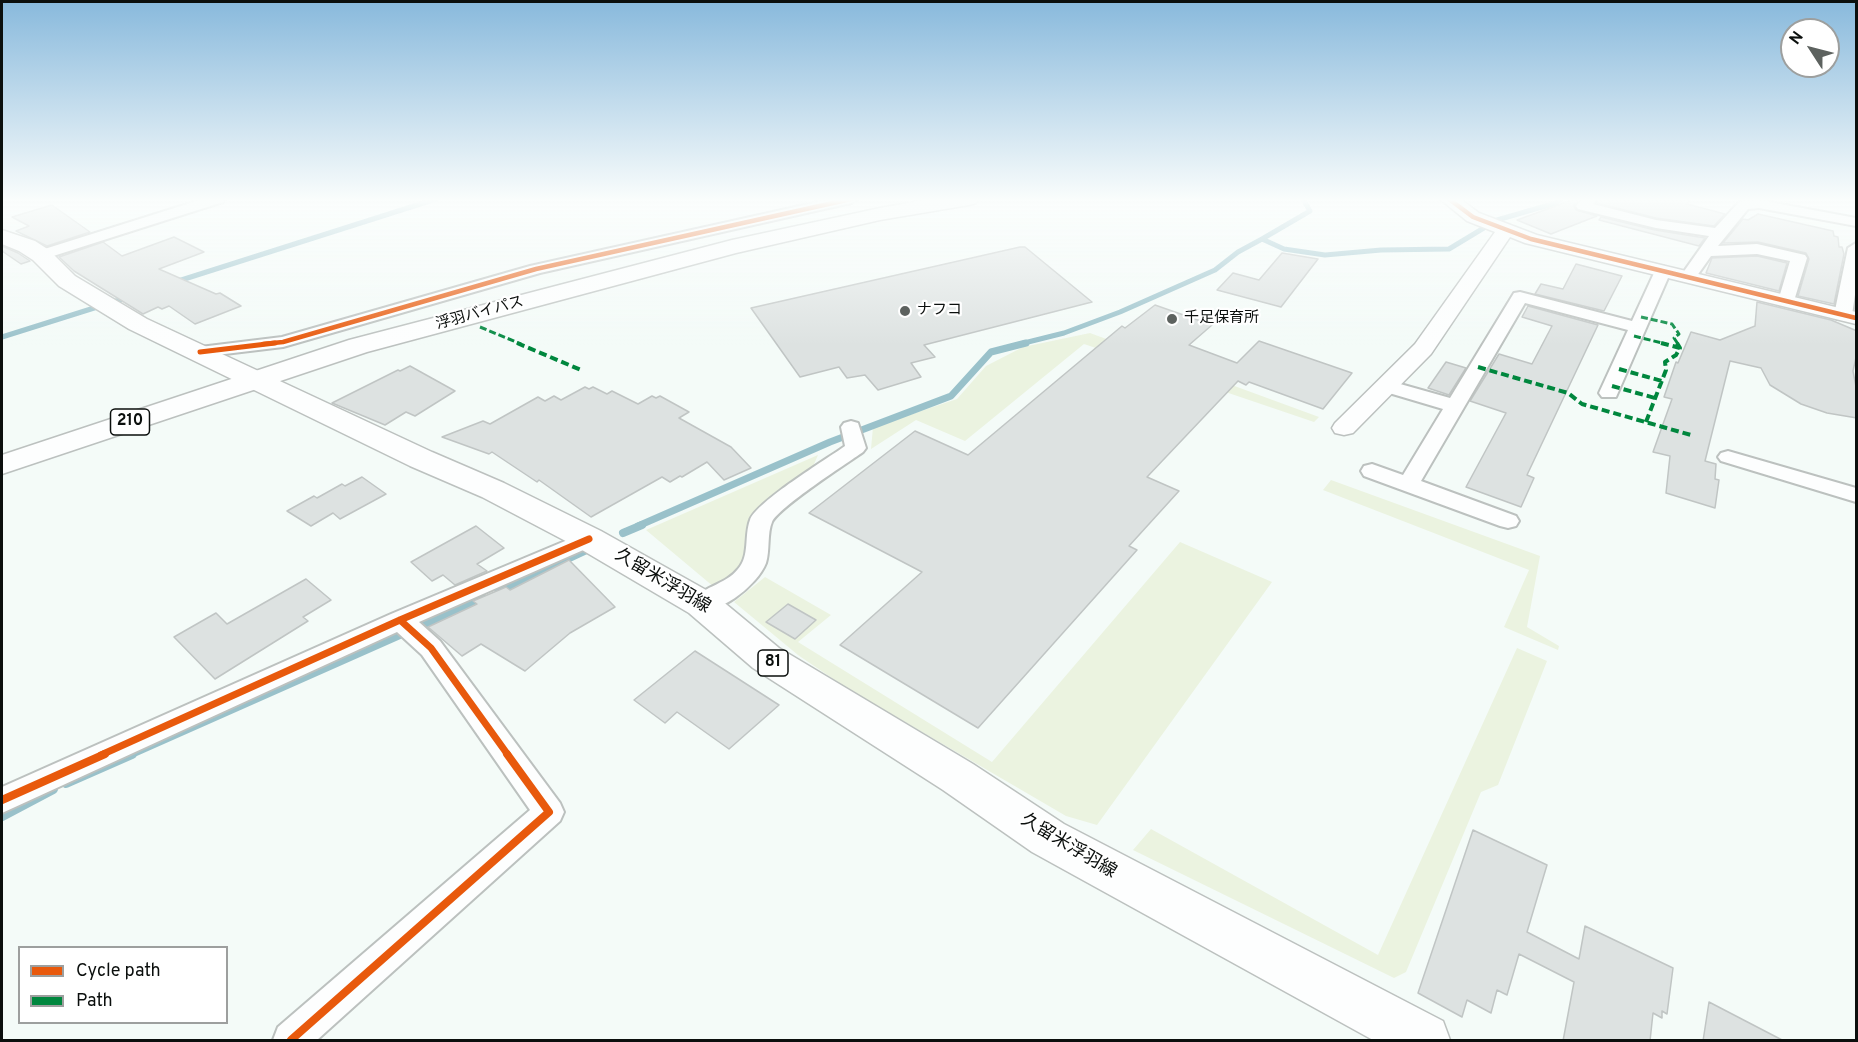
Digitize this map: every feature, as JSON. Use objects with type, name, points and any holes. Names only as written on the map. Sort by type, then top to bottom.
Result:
[{"type":"main road","name":"久留米浮羽線","points":[[30,248],[41,255],[67,281],[138,324],[421,459],[493,490],[589,539],[702,603],[766,658],[958,777],[1048,838],[1424,1041]]},
{"type":"main road","name":"浮羽バイパス","points":[[2,465],[358,346],[645,269],[736,248]]},
{"type":"street","points":[[41,255],[64,248]]},
{"type":"street","points":[[200,352],[283,342],[536,269],[632,248]]},
{"type":"street","points":[[1344,429],[1423,349],[1493,248]]},
{"type":"street","points":[[1571,248],[1850,316],[1857,248]]},
{"type":"street","points":[[1688,277],[1709,248]]},
{"type":"street","points":[[1707,251],[1757,249],[1799,258],[1786,301]]},
{"type":"street","points":[[1609,393],[1663,271]]},
{"type":"street","points":[[1409,483],[1520,297],[1637,327]]},
{"type":"street","points":[[1386,386],[1455,406]]},
{"type":"street","points":[[702,603],[746,580],[758,555],[761,520],[785,497],[856,448],[853,433]]},
{"type":"street","points":[[1728,457],[1857,495]]},
{"type":"street","points":[[1372,471],[1508,521]]},
{"type":"street","points":[[2,800],[400,620],[589,539]]},
{"type":"street","points":[[291,1041],[549,812],[431,648],[400,620]]},
{"type":"green space","points":[[1090,333],[1319,417],[1314,422],[1084,344],[965,441],[916,420],[871,449],[873,427],[957,399],[986,366],[1023,347]]},
{"type":"green space","points":[[818,455],[812,469],[752,515],[741,567],[714,587],[646,530]]},
{"type":"green space","points":[[1331,480],[1540,556],[1527,627],[1559,646],[1558,650],[1504,627],[1529,570],[1323,490]]},
{"type":"green space","points":[[1180,542],[1272,582],[1097,825],[1066,816],[845,687],[798,655],[734,602],[765,577],[831,615],[798,642],[992,762]]},
{"type":"green space","points":[[1517,648],[1547,661],[1498,785],[1481,792],[1406,972],[1394,978],[1133,850],[1151,829],[1378,955]]},
{"type":"building","points":[[2,248],[6,248],[30,261],[21,264],[2,251]]},
{"type":"building","points":[[86,248],[111,248],[122,256],[145,248],[195,248],[204,252],[159,269],[216,294],[220,293],[241,306],[195,324],[169,306],[162,309],[158,307],[143,314],[74,271],[59,257]]},
{"type":"building","name":"ナフコ","points":[[1017,248],[1026,248],[1092,302],[924,345],[935,357],[911,363],[921,377],[878,390],[865,375],[847,378],[839,367],[800,377],[751,308]]},
{"type":"building","points":[[1783,248],[1842,248],[1844,254],[1834,304],[1798,296],[1809,259],[1806,253]]},
{"type":"building","points":[[1282,253],[1318,259],[1281,307],[1217,290],[1233,273],[1259,280]]},
{"type":"building","points":[[1757,256],[1787,263],[1779,291],[1706,273],[1712,258]]},
{"type":"building","points":[[1576,264],[1622,276],[1604,311],[1535,294],[1541,284],[1563,289]]},
{"type":"building","points":[[1757,302],[1831,320],[1857,331],[1857,353],[1853,371],[1857,392],[1857,418],[1827,413],[1801,404],[1770,385],[1761,368],[1730,361],[1705,461],[1716,464],[1715,479],[1719,480],[1715,508],[1666,493],[1670,456],[1653,452],[1672,399],[1664,397],[1676,362],[1678,363],[1691,332],[1720,340],[1755,326]]},
{"type":"building","points":[[1155,305],[1212,325],[1189,345],[1237,363],[1259,341],[1352,373],[1323,409],[1249,382],[1246,385],[1238,381],[1147,477],[1179,491],[1129,546],[1137,550],[978,728],[840,645],[922,572],[809,513],[915,431],[968,455],[1122,326],[1125,328]]},
{"type":"building","points":[[1528,306],[1598,325],[1527,475],[1534,478],[1521,507],[1466,487],[1506,413],[1470,401],[1499,354],[1532,364],[1552,326],[1522,317]]},
{"type":"building","points":[[1446,362],[1466,368],[1449,395],[1428,388]]},
{"type":"building","points":[[410,366],[455,391],[415,416],[406,412],[385,425],[332,403],[398,370]]},
{"type":"building","points":[[585,387],[589,389],[593,387],[607,394],[612,391],[638,404],[652,396],[656,398],[660,396],[689,412],[679,418],[731,447],[751,468],[724,480],[707,462],[670,482],[662,477],[591,517],[539,480],[537,482],[492,452],[489,454],[442,437],[483,421],[490,424],[538,397],[545,401],[554,396],[561,400]]},
{"type":"building","points":[[362,477],[386,494],[340,519],[333,513],[311,526],[287,511],[314,496],[317,498],[342,484],[345,486]]},
{"type":"building","points":[[476,526],[504,548],[477,564],[487,571],[455,585],[443,575],[432,581],[411,562]]},
{"type":"building","points":[[569,560],[615,607],[570,633],[525,671],[481,644],[462,656],[428,627],[477,604],[473,601],[506,587],[510,590]]},
{"type":"building","points":[[306,579],[331,600],[303,617],[308,621],[215,679],[174,637],[216,613],[227,624]]},
{"type":"building","points":[[788,604],[816,620],[795,639],[766,622]]},
{"type":"building","points":[[695,651],[779,705],[729,749],[677,712],[665,723],[634,700]]},
{"type":"building","points":[[1473,830],[1547,865],[1527,932],[1579,959],[1585,926],[1673,968],[1667,1014],[1662,1011],[1662,1018],[1653,1013],[1650,1041],[1563,1041],[1574,982],[1519,954],[1507,995],[1497,990],[1491,1013],[1467,1000],[1462,1017],[1418,993]]},
{"type":"building","points":[[1709,1002],[1784,1041],[1703,1041]]},
{"type":"waterway","points":[[175,282],[283,248]]},
{"type":"waterway","points":[[1020,344],[1064,333],[1120,312],[1215,270],[1246,248]]},
{"type":"waterway","points":[[1281,248],[1325,255],[1451,248]]},
{"type":"waterway","points":[[2,337],[129,297]]},
{"type":"waterway","points":[[638,526],[830,442],[951,396],[991,352],[1026,343]]},
{"type":"waterway","points":[[623,533],[642,525]]},
{"type":"waterway","points":[[499,591],[591,548]]},
{"type":"waterway","points":[[129,755],[483,598]]},
{"type":"waterway","points":[[66,783],[132,754]]},
{"type":"waterway","points":[[2,816],[53,789]]},
{"type":"marked path","points":[[1641,317],[1672,324],[1679,334],[1674,338],[1680,348],[1676,355],[1665,362],[1666,370],[1646,422]]},
{"type":"marked path","points":[[480,327],[581,370]]},
{"type":"marked path","points":[[1634,336],[1680,348]]},
{"type":"marked path","points":[[1478,367],[1568,393],[1582,404],[1691,435]]},
{"type":"marked path","points":[[1619,369],[1662,381]]},
{"type":"marked path","points":[[1612,386],[1655,398]]},
{"type":"cycle path","points":[[200,352],[283,342],[536,269],[632,248]]},
{"type":"cycle path","points":[[1566,248],[1856,318]]},
{"type":"cycle path","points":[[2,800],[400,620],[589,539]]},
{"type":"cycle path","points":[[291,1040],[549,812],[431,648],[400,620]]},
{"type":"place","name":"ナフコ","points":[[905,311]]},
{"type":"place","name":"千足保育所","points":[[1172,319]]}]
